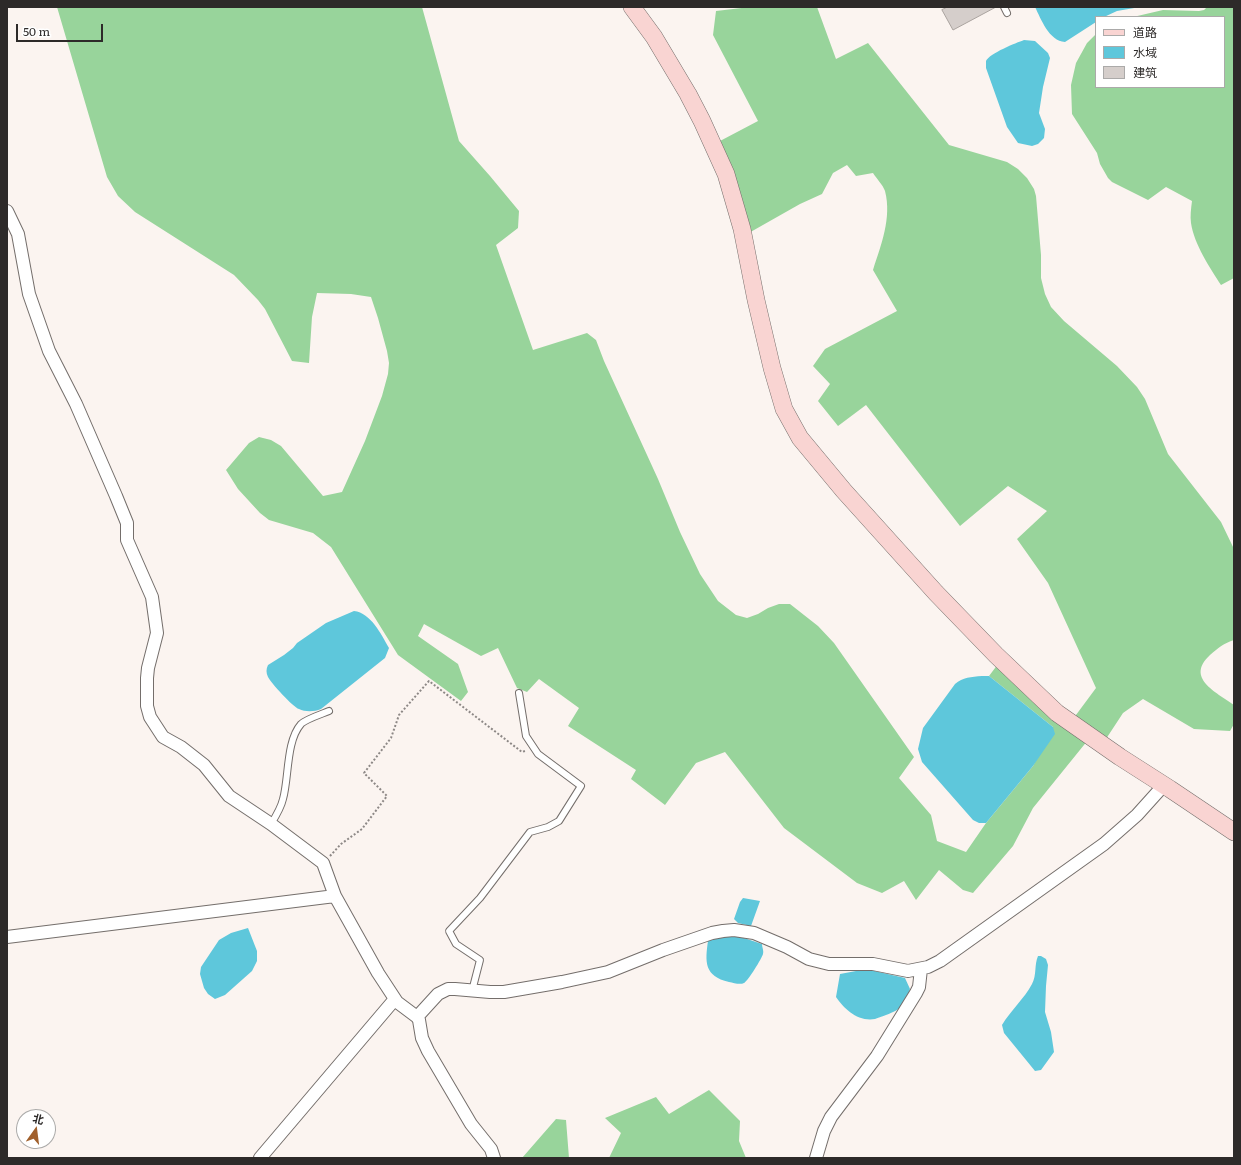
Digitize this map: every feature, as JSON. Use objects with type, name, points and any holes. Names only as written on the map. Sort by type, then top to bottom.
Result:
[{"type":"street","points":[[632,7],[658,43],[688,94],[726,174],[742,229],[756,300],[772,368],[784,409],[800,438],[849,497],[936,593],[996,655],[1057,713],[1120,757],[1234,832]]},
{"type":"street","points":[[7,211],[18,234],[29,294],[49,352],[76,404],[116,496],[126,523],[127,540],[152,597],[157,633],[147,678],[147,706],[150,717],[163,737],[181,747],[204,765],[229,796],[271,824],[323,863],[335,896],[378,973],[397,1002],[417,1016],[420,1020],[422,1038],[428,1051],[471,1124],[491,1149],[494,1158]]},
{"type":"street","points":[[417,1016],[438,994],[443,991],[454,989],[490,992],[518,990],[562,982],[608,972],[663,950],[712,933],[734,930],[754,933],[787,947],[809,960],[839,965],[873,964],[908,971],[921,969],[940,961],[1098,849],[1137,815],[1164,785]]},
{"type":"street","points":[[7,937],[335,896]]},
{"type":"street","points":[[816,1158],[824,1131],[831,1117],[877,1056],[916,993],[919,987],[921,969]]},
{"type":"street","points":[[260,1158],[395,999]]},
{"type":"lane","points":[[472,991],[480,960],[456,944],[449,931],[480,898],[530,832],[548,827],[559,821],[581,786],[538,754],[526,736],[519,694]]},
{"type":"lane","points":[[271,824],[284,797],[290,751],[296,732],[302,723],[329,711]]},
{"type":"path","points":[[323,863],[341,844],[362,829],[387,796],[364,773],[391,738],[399,715],[429,681],[522,752],[534,748]]},
{"type":"green space","points":[[57,7],[422,7],[459,141],[519,211],[518,228],[496,245],[533,350],[587,333],[596,340],[680,532],[700,574],[718,601],[736,615],[747,618],[779,604],[790,604],[818,626],[834,643],[914,757],[899,778],[931,815],[937,841],[966,852],[986,823],[1033,766],[1053,727],[989,676],[998,664],[1088,740],[1033,808],[1013,846],[973,893],[963,890],[939,870],[916,900],[904,881],[882,893],[857,883],[784,828],[725,752],[696,763],[665,805],[631,779],[636,770],[568,726],[579,708],[539,679],[527,692],[517,688],[498,648],[481,656],[424,624],[418,636],[458,664],[468,692],[461,701],[398,655],[331,547],[313,533],[269,520],[260,513],[238,489],[226,470],[249,443],[259,437],[271,440],[281,446],[323,496],[342,492],[365,441],[382,396],[388,374],[389,363],[387,351],[371,297],[351,294],[317,293],[312,317],[309,363],[292,361],[265,309],[234,275],[135,212],[118,196],[107,177]]},
{"type":"green space","points":[[750,7],[817,7],[836,59],[868,43],[949,145],[1007,162],[1018,169],[1027,178],[1034,189],[1036,196],[1041,255],[1041,278],[1045,294],[1051,307],[1064,321],[1117,366],[1137,387],[1145,399],[1168,454],[1221,522],[1234,549],[1234,640],[1221,646],[1210,655],[1203,663],[1201,671],[1202,678],[1206,684],[1234,705],[1234,724],[1230,731],[1194,729],[1143,699],[1123,713],[1104,742],[1073,719],[1096,688],[1048,583],[1017,539],[1047,511],[1008,486],[960,526],[866,405],[838,426],[818,401],[830,384],[813,366],[825,349],[897,311],[873,270],[885,231],[887,201],[884,189],[873,173],[856,176],[847,165],[833,173],[822,194],[800,204],[747,234],[720,141],[758,121],[713,35],[716,11]]},
{"type":"green space","points":[[1207,7],[1234,7],[1234,278],[1221,285],[1203,256],[1195,239],[1191,220],[1192,201],[1166,187],[1148,200],[1112,182],[1100,164],[1097,153],[1072,114],[1071,85],[1076,63],[1087,43],[1095,35],[1095,88],[1225,88],[1225,16],[1137,16],[1163,10],[1204,10]]},
{"type":"green space","points":[[709,1090],[740,1121],[739,1141],[746,1158],[609,1158],[621,1133],[605,1118],[656,1097],[669,1114]]},
{"type":"green space","points":[[556,1119],[566,1120],[569,1158],[522,1158]]},
{"type":"water","points":[[1035,7],[1140,7],[1117,11],[1106,16],[1095,16],[1095,23],[1065,42],[1054,38],[1043,23]]},
{"type":"water","points":[[1024,40],[1035,41],[1048,53],[1050,58],[1039,113],[1045,129],[1044,138],[1038,144],[1032,146],[1018,143],[1007,127],[986,68],[986,61],[992,55]]},
{"type":"water","points":[[354,611],[366,616],[379,631],[389,648],[385,658],[321,709],[315,711],[301,710],[292,704],[270,680],[267,672],[268,665],[284,655],[297,643],[326,623]]},
{"type":"water","points":[[989,676],[1053,727],[1055,734],[1033,766],[986,823],[979,823],[973,820],[922,762],[918,749],[923,728],[955,684],[964,679]]},
{"type":"water","points":[[743,898],[760,901],[751,926],[738,923],[734,919]]},
{"type":"water","points":[[248,928],[257,951],[257,961],[252,971],[225,995],[215,999],[208,994],[204,988],[200,974],[201,967],[219,940],[231,933]]},
{"type":"water","points":[[735,935],[762,944],[763,950],[762,956],[752,974],[744,983],[741,984],[729,982],[715,976],[708,967],[706,955],[708,941]]},
{"type":"water","points":[[1038,956],[1046,959],[1048,965],[1045,1012],[1051,1032],[1054,1052],[1041,1070],[1035,1071],[1004,1033],[1002,1025],[1032,984]]},
{"type":"water","points":[[870,970],[905,978],[910,989],[904,1003],[899,1008],[891,1013],[875,1019],[863,1019],[847,1010],[836,997],[840,974]]},
{"type":"building","points":[[948,7],[996,7],[953,30],[942,10]]}]
